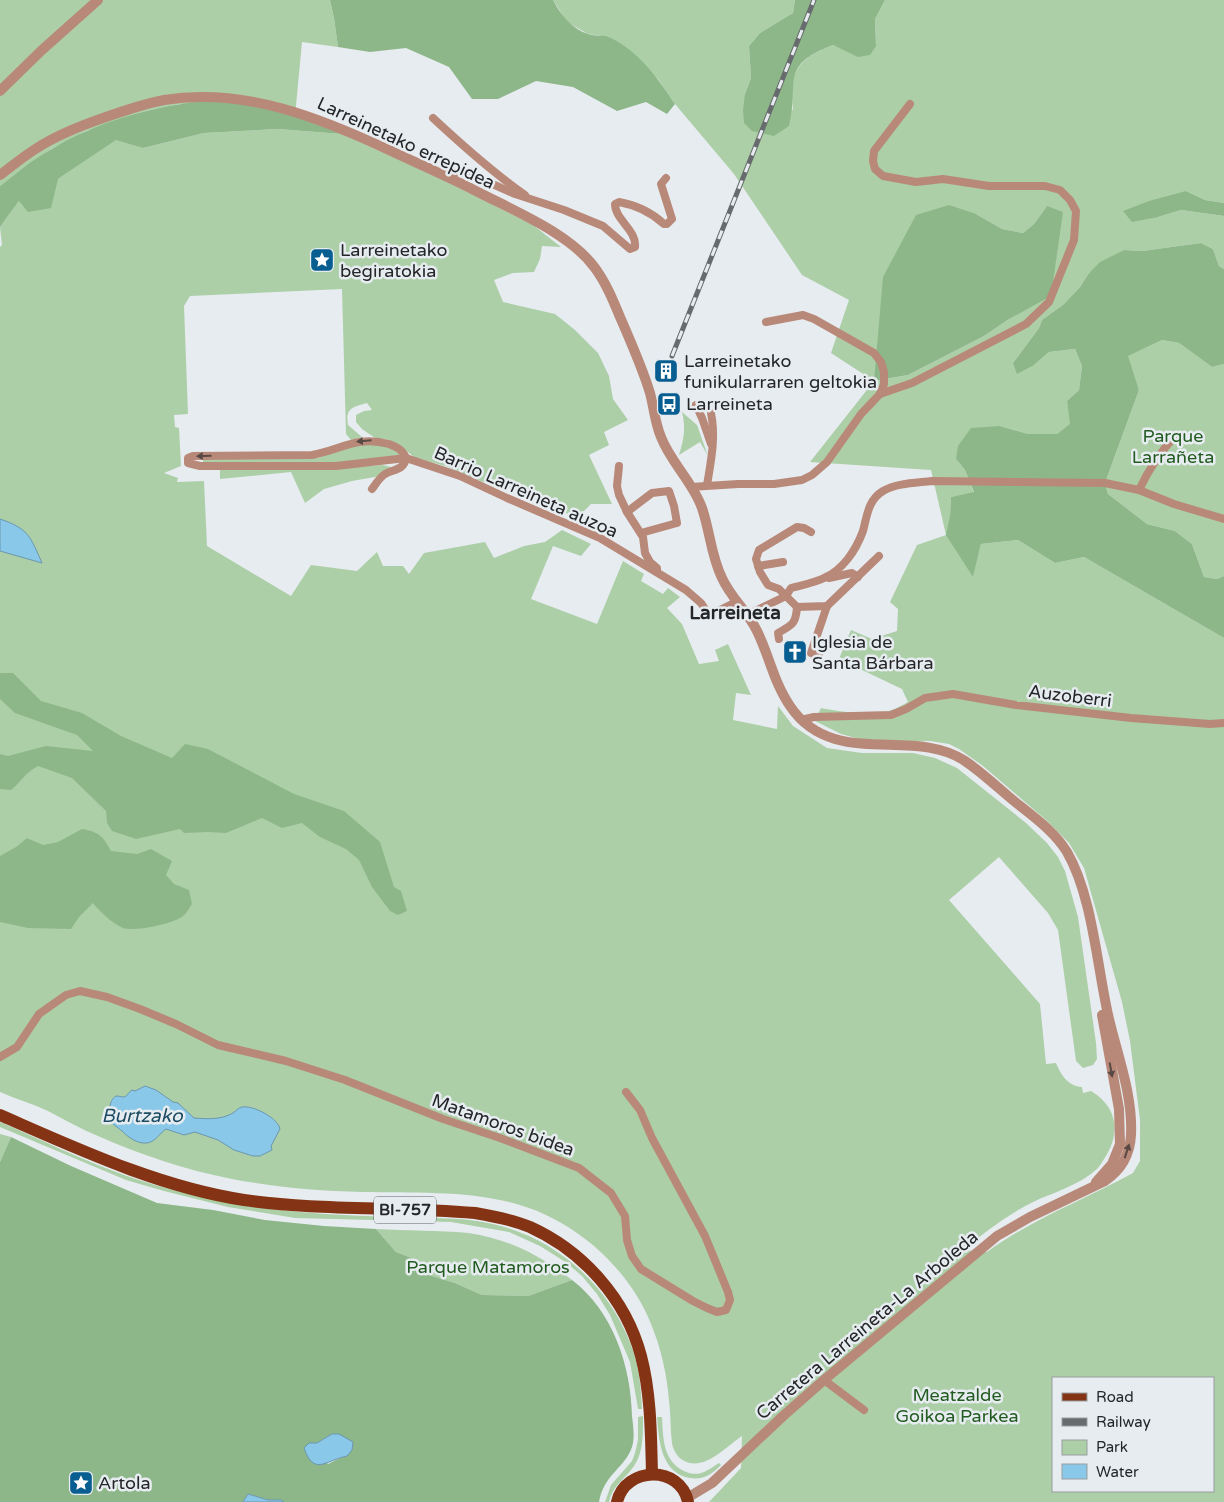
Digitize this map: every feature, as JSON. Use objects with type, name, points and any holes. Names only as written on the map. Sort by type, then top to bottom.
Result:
[{"type":"main road","name":"BI-757","points":[[0,1115],[94,1155],[196,1190],[242,1200],[295,1206],[475,1213],[529,1227],[558,1242],[579,1258],[606,1285],[619,1304],[634,1335],[646,1376],[650,1412],[652,1474]]},
{"type":"main road","points":[[617,1502],[623,1489],[631,1481],[641,1476],[652,1474],[663,1475],[673,1480],[682,1488],[688,1500]]},
{"type":"street","points":[[0,91],[98,0]]},
{"type":"street","name":"Larreinetako errepidea","points":[[0,176],[35,149],[57,136],[134,107],[166,100],[199,97],[238,99],[293,111],[343,129],[446,176],[561,237],[583,253],[593,265],[611,296],[643,369],[662,441],[691,487]]},
{"type":"street","points":[[880,394],[912,384],[1026,324],[1049,302],[1074,240],[1076,212],[1070,200],[1060,190],[1045,186],[989,186],[943,179],[916,182],[883,176],[875,169],[873,161],[874,151],[910,104]]},
{"type":"street","points":[[433,118],[505,181],[535,202]]},
{"type":"street","points":[[446,176],[457,172],[468,173],[535,202],[564,210],[603,226],[626,246],[633,248],[635,247],[635,240],[618,214],[615,204],[619,202],[624,203],[648,212],[664,224],[667,224],[672,218],[661,184],[666,178]]},
{"type":"street","points":[[766,322],[803,315],[814,318],[874,353],[881,362],[884,372],[884,384],[880,394],[860,414],[827,462],[812,475],[802,480],[774,484],[691,487],[701,505],[716,566],[727,589],[758,632],[782,692],[801,720]]},
{"type":"street","points":[[696,405],[713,450]]},
{"type":"street","points":[[707,485],[713,450],[711,413]]},
{"type":"street","points":[[1139,490],[1161,451],[1176,435]]},
{"type":"street","points":[[372,489],[386,473],[402,467],[406,463],[406,458],[404,453],[396,446],[374,441],[359,441],[312,455],[193,456],[188,458],[188,463],[200,466],[336,466],[406,458]]},
{"type":"street","name":"Barrio Larreineta auzoa","points":[[406,458],[442,469],[600,538],[686,590],[701,602],[707,612],[714,613],[736,602]]},
{"type":"street","name":"Barrio Larreineta auzoa","points":[[619,466],[617,486],[619,495],[626,512],[641,533],[645,553],[650,562],[657,568],[657,573]]},
{"type":"street","points":[[824,578],[834,572],[855,549],[874,498],[883,491],[895,486],[941,481],[1105,483],[1139,490],[1192,510],[1224,519]]},
{"type":"street","points":[[626,512],[652,492],[660,490],[669,491],[674,506],[676,523],[641,533]]},
{"type":"street","points":[[779,639],[778,633],[793,624],[797,617],[797,607],[778,589],[768,585],[756,558],[759,550],[785,530],[797,527],[811,532]]},
{"type":"street","points":[[819,656],[811,653],[827,606],[879,556]]},
{"type":"street","points":[[758,566],[783,562]]},
{"type":"street","points":[[747,615],[757,608],[786,596],[791,588],[824,578],[852,573],[858,577]]},
{"type":"street","points":[[797,607],[827,606]]},
{"type":"street","name":"Auzoberri","points":[[801,720],[814,717],[891,715],[906,709],[924,698],[952,694],[1016,705],[1131,718],[1210,724],[1224,723]]},
{"type":"street","name":"Carretera Larreineta-La Arboleda","points":[[688,1500],[712,1483],[824,1380],[997,1236],[1030,1217],[1106,1181],[1116,1174],[1127,1153],[1131,1131],[1125,1078],[1109,1020],[1080,883],[1075,868],[1061,843],[1039,822],[969,764],[952,753],[931,748],[863,745],[844,741],[822,733],[801,720]]},
{"type":"street","name":"Matamoros bidea","points":[[0,1057],[17,1047],[39,1014],[66,995],[80,991],[140,1009],[218,1045],[286,1061],[345,1080],[443,1119],[579,1168],[611,1193],[625,1216],[627,1240],[632,1256],[641,1269],[707,1308],[717,1312],[726,1310],[730,1300],[728,1292],[705,1236],[652,1138],[640,1110],[626,1092]]},
{"type":"street","points":[[824,1380],[864,1410]]},
{"type":"green space","points":[[0,0],[330,0],[338,47],[302,42],[295,116],[179,104],[142,112],[86,131],[51,149],[0,186]]},
{"type":"green space","points":[[330,0],[553,0],[563,16],[577,29],[591,35],[608,37],[639,58],[655,75],[675,104],[667,114],[646,102],[617,111],[573,87],[536,81],[498,99],[472,99],[449,67],[406,48],[370,52],[338,47]]},
{"type":"green space","name":"Meatzalde Goikoa Parkea","points":[[553,0],[795,0],[793,13],[760,33],[749,46],[751,78],[745,94],[793,110],[792,85],[794,76],[803,61],[833,45],[843,49],[876,46],[875,19],[885,0],[1224,0],[1224,203],[1205,200],[1186,191],[1158,217],[1181,210],[1224,216],[1224,269],[1219,266],[1213,249],[1201,243],[1142,251],[1124,250],[1089,273],[1080,287],[1064,304],[1042,320],[1039,328],[1013,363],[1034,365],[1049,352],[1075,349],[1082,366],[1079,390],[1067,401],[1071,424],[1057,434],[1028,434],[1000,426],[956,459],[965,470],[974,493],[951,497],[950,516],[973,576],[981,544],[1018,540],[1055,563],[1084,557],[1224,638],[1224,1502],[709,1502],[741,1468],[742,1436],[721,1452],[705,1461],[689,1463],[678,1456],[672,1443],[668,1391],[663,1362],[655,1333],[644,1309],[626,1280],[603,1254],[591,1243],[563,1224],[539,1212],[490,1198],[440,1193],[313,1190],[232,1179],[164,1161],[131,1149],[85,1130],[42,1108],[0,1092],[0,247],[2,245],[0,227],[19,201],[58,179],[117,139],[143,148],[204,133],[278,129],[342,134],[439,178],[533,225],[561,247],[542,246],[540,259],[534,272],[513,273],[494,280],[503,302],[555,314],[575,330],[598,353],[609,376],[613,399],[628,420],[604,432],[609,445],[589,455],[612,504],[591,504],[577,518],[500,484],[497,488],[448,467],[414,457],[402,447],[386,439],[375,438],[356,422],[356,415],[372,410],[367,403],[354,407],[349,412],[348,425],[362,437],[351,440],[346,434],[342,289],[190,296],[184,306],[188,414],[174,415],[175,427],[179,428],[181,466],[164,473],[178,478],[177,482],[204,481],[207,546],[291,596],[311,565],[357,571],[377,552],[383,566],[403,566],[409,574],[424,553],[485,542],[494,558],[524,546],[545,542],[562,530],[591,544],[581,556],[553,546],[531,599],[597,624],[623,561],[644,574],[641,581],[663,594],[668,588],[680,597],[667,608],[682,624],[699,664],[719,661],[715,650],[728,644],[751,695],[736,693],[733,720],[777,729],[778,706],[793,726],[827,748],[862,753],[913,753],[935,758],[957,768],[1026,823],[1047,843],[1058,857],[1065,871],[1078,917],[1096,1043],[1097,1059],[1093,1065],[1083,1068],[1076,1061],[1058,930],[1048,913],[999,857],[949,900],[1040,1004],[1046,1064],[1056,1063],[1063,1076],[1073,1085],[1082,1087],[1083,1093],[1091,1091],[1100,1097],[1107,1105],[1114,1122],[1113,1140],[1109,1150],[1099,1167],[1090,1175],[1075,1184],[1014,1212],[963,1250],[987,1252],[1040,1220],[1133,1173],[1140,1161],[1140,1120],[1130,1041],[1122,1002],[1084,868],[1069,843],[1046,820],[983,766],[949,744],[930,741],[859,739],[841,734],[815,721],[821,708],[848,712],[877,713],[895,709],[908,702],[902,689],[839,659],[851,630],[872,639],[897,631],[898,609],[890,602],[917,545],[946,535],[931,470],[810,462],[874,381],[831,353],[849,300],[802,275],[734,174],[675,104],[658,79],[609,37],[588,34],[567,22]],"holes":[[[1047,206],[1009,319],[984,336],[908,375],[875,381],[976,214],[1002,229],[1023,233],[1034,224]]]},
{"type":"green space","points":[[795,0],[885,0],[875,19],[876,46],[870,55],[858,57],[833,45],[804,60],[794,76],[789,126],[774,136],[752,131],[744,123],[743,110],[745,94],[751,78],[749,46],[760,33],[793,13]]},
{"type":"green space","points":[[203,101],[243,104],[295,116],[342,134],[278,129],[204,133],[143,148],[116,140],[58,179],[51,208],[28,212],[19,201],[0,227],[0,186],[43,154],[86,131],[124,117],[163,107]]},
{"type":"green space","points":[[1186,191],[1205,200],[1224,203],[1224,216],[1181,210],[1132,222],[1123,211],[1149,201]]},
{"type":"green space","points":[[949,205],[976,214],[1002,229],[1023,233],[1034,224],[1047,206],[1063,212],[1051,296],[1009,319],[984,336],[908,375],[874,381],[883,277],[916,215]]},
{"type":"green space","points":[[1201,243],[1213,249],[1219,266],[1224,269],[1224,364],[1212,367],[1179,343],[1162,340],[1128,356],[1139,390],[1105,483],[1108,494],[1147,524],[1175,531],[1192,544],[1204,577],[1217,579],[1224,576],[1224,638],[1084,557],[1055,563],[1018,540],[981,544],[973,577],[946,535],[951,497],[974,492],[965,470],[956,459],[958,446],[971,428],[1000,426],[1028,434],[1057,434],[1070,424],[1067,401],[1079,390],[1082,366],[1075,349],[1049,352],[1034,365],[1017,374],[1013,363],[1039,328],[1042,320],[1064,304],[1100,262],[1124,250],[1142,251]]},
{"type":"green space","name":"Parque Larrañeta","points":[[1162,340],[1179,343],[1212,367],[1224,364],[1224,576],[1217,579],[1204,577],[1192,544],[1175,531],[1147,524],[1108,494],[1105,483],[1139,390],[1127,356]]},
{"type":"green space","points":[[682,412],[697,425],[708,456],[700,442],[679,455],[684,433]]},
{"type":"green space","points":[[367,444],[384,446],[400,453],[399,455],[346,463],[203,463],[203,459],[208,458],[318,458],[351,446]]},
{"type":"green space","points":[[383,465],[391,467],[398,473],[352,481],[324,489],[305,503],[291,472],[220,479],[220,468],[320,469]]},
{"type":"green space","points":[[0,673],[13,673],[41,701],[82,713],[121,736],[172,758],[185,744],[208,749],[294,794],[344,811],[380,842],[394,887],[401,891],[407,911],[398,915],[390,911],[372,887],[359,860],[346,849],[320,837],[302,823],[282,828],[262,818],[226,833],[184,833],[180,829],[136,839],[112,831],[107,823],[106,811],[72,778],[38,766],[30,771],[11,790],[0,789],[0,754],[8,756],[46,746],[93,751],[77,735],[15,713],[0,699]]},
{"type":"green space","points":[[82,829],[100,836],[111,851],[137,854],[151,849],[172,861],[166,875],[174,884],[189,890],[192,904],[186,913],[178,919],[163,924],[128,929],[119,926],[102,913],[93,903],[79,917],[71,929],[28,928],[0,922],[0,856],[27,838],[43,845],[58,842]]},
{"type":"green space","points":[[0,1122],[111,1170],[176,1191],[258,1207],[298,1212],[470,1220],[503,1226],[527,1235],[550,1247],[571,1262],[590,1279],[606,1299],[620,1321],[634,1353],[639,1377],[642,1409],[638,1409],[630,1362],[610,1315],[597,1294],[582,1276],[567,1263],[540,1246],[509,1232],[451,1222],[295,1218],[228,1207],[126,1180],[0,1127]]},
{"type":"green space","points":[[0,1134],[11,1137],[0,1162]]},
{"type":"green space","points":[[11,1137],[71,1166],[157,1203],[213,1210],[265,1220],[376,1229],[396,1252],[417,1260],[432,1276],[455,1283],[482,1295],[528,1296],[572,1280],[599,1307],[609,1323],[623,1359],[631,1397],[634,1432],[629,1454],[605,1485],[599,1502],[284,1502],[281,1500],[268,1500],[248,1494],[243,1502],[0,1502],[0,1162]],"holes":[[[332,1434],[339,1434],[342,1437],[347,1456],[328,1464],[309,1443],[317,1443]]]},
{"type":"green space","name":"Parque Matamoros","points":[[376,1229],[457,1232],[482,1235],[523,1249],[548,1263],[572,1280],[528,1296],[482,1295],[455,1283],[432,1276],[417,1260],[396,1252]]},
{"type":"green space","points":[[643,1416],[642,1444],[638,1458],[631,1470],[615,1488],[609,1502],[605,1502],[611,1485],[632,1461],[638,1440],[638,1417]]},
{"type":"green space","points":[[657,1417],[662,1417],[663,1433],[668,1455],[677,1467],[689,1473],[698,1474],[719,1463],[721,1465],[711,1474],[699,1478],[680,1475],[673,1470],[663,1455]]},
{"type":"water","points":[[0,519],[23,530],[31,540],[42,563],[0,551]]},
{"type":"water","name":"Burtzako","points":[[145,1086],[178,1103],[194,1118],[224,1117],[242,1107],[252,1108],[264,1113],[275,1121],[280,1129],[271,1146],[272,1150],[260,1156],[253,1156],[234,1150],[218,1140],[195,1132],[184,1135],[166,1129],[155,1139],[147,1143],[133,1140],[110,1121],[108,1115],[111,1101],[116,1096],[127,1096],[130,1091],[135,1091]]},
{"type":"water","points":[[332,1434],[339,1434],[353,1442],[352,1450],[347,1456],[327,1463],[316,1464],[312,1462],[304,1448],[309,1443],[317,1443]]},
{"type":"water","points":[[248,1494],[268,1500],[281,1500],[284,1502],[243,1502]]},
{"type":"railway","points":[[672,356],[814,0]]},
{"type":"place","name":"Larreinetako begiratokia","points":[[322,260]]},
{"type":"place","name":"Larreinetako funikularraren geltokia","points":[[666,371]]},
{"type":"place","name":"Larreineta","points":[[669,404]]},
{"type":"place","name":"Iglesia de Santa Bárbara","points":[[795,652]]},
{"type":"place","name":"Artola","points":[[81,1483]]},
{"type":"district","name":"Larreineta","points":[[735,613]]}]
